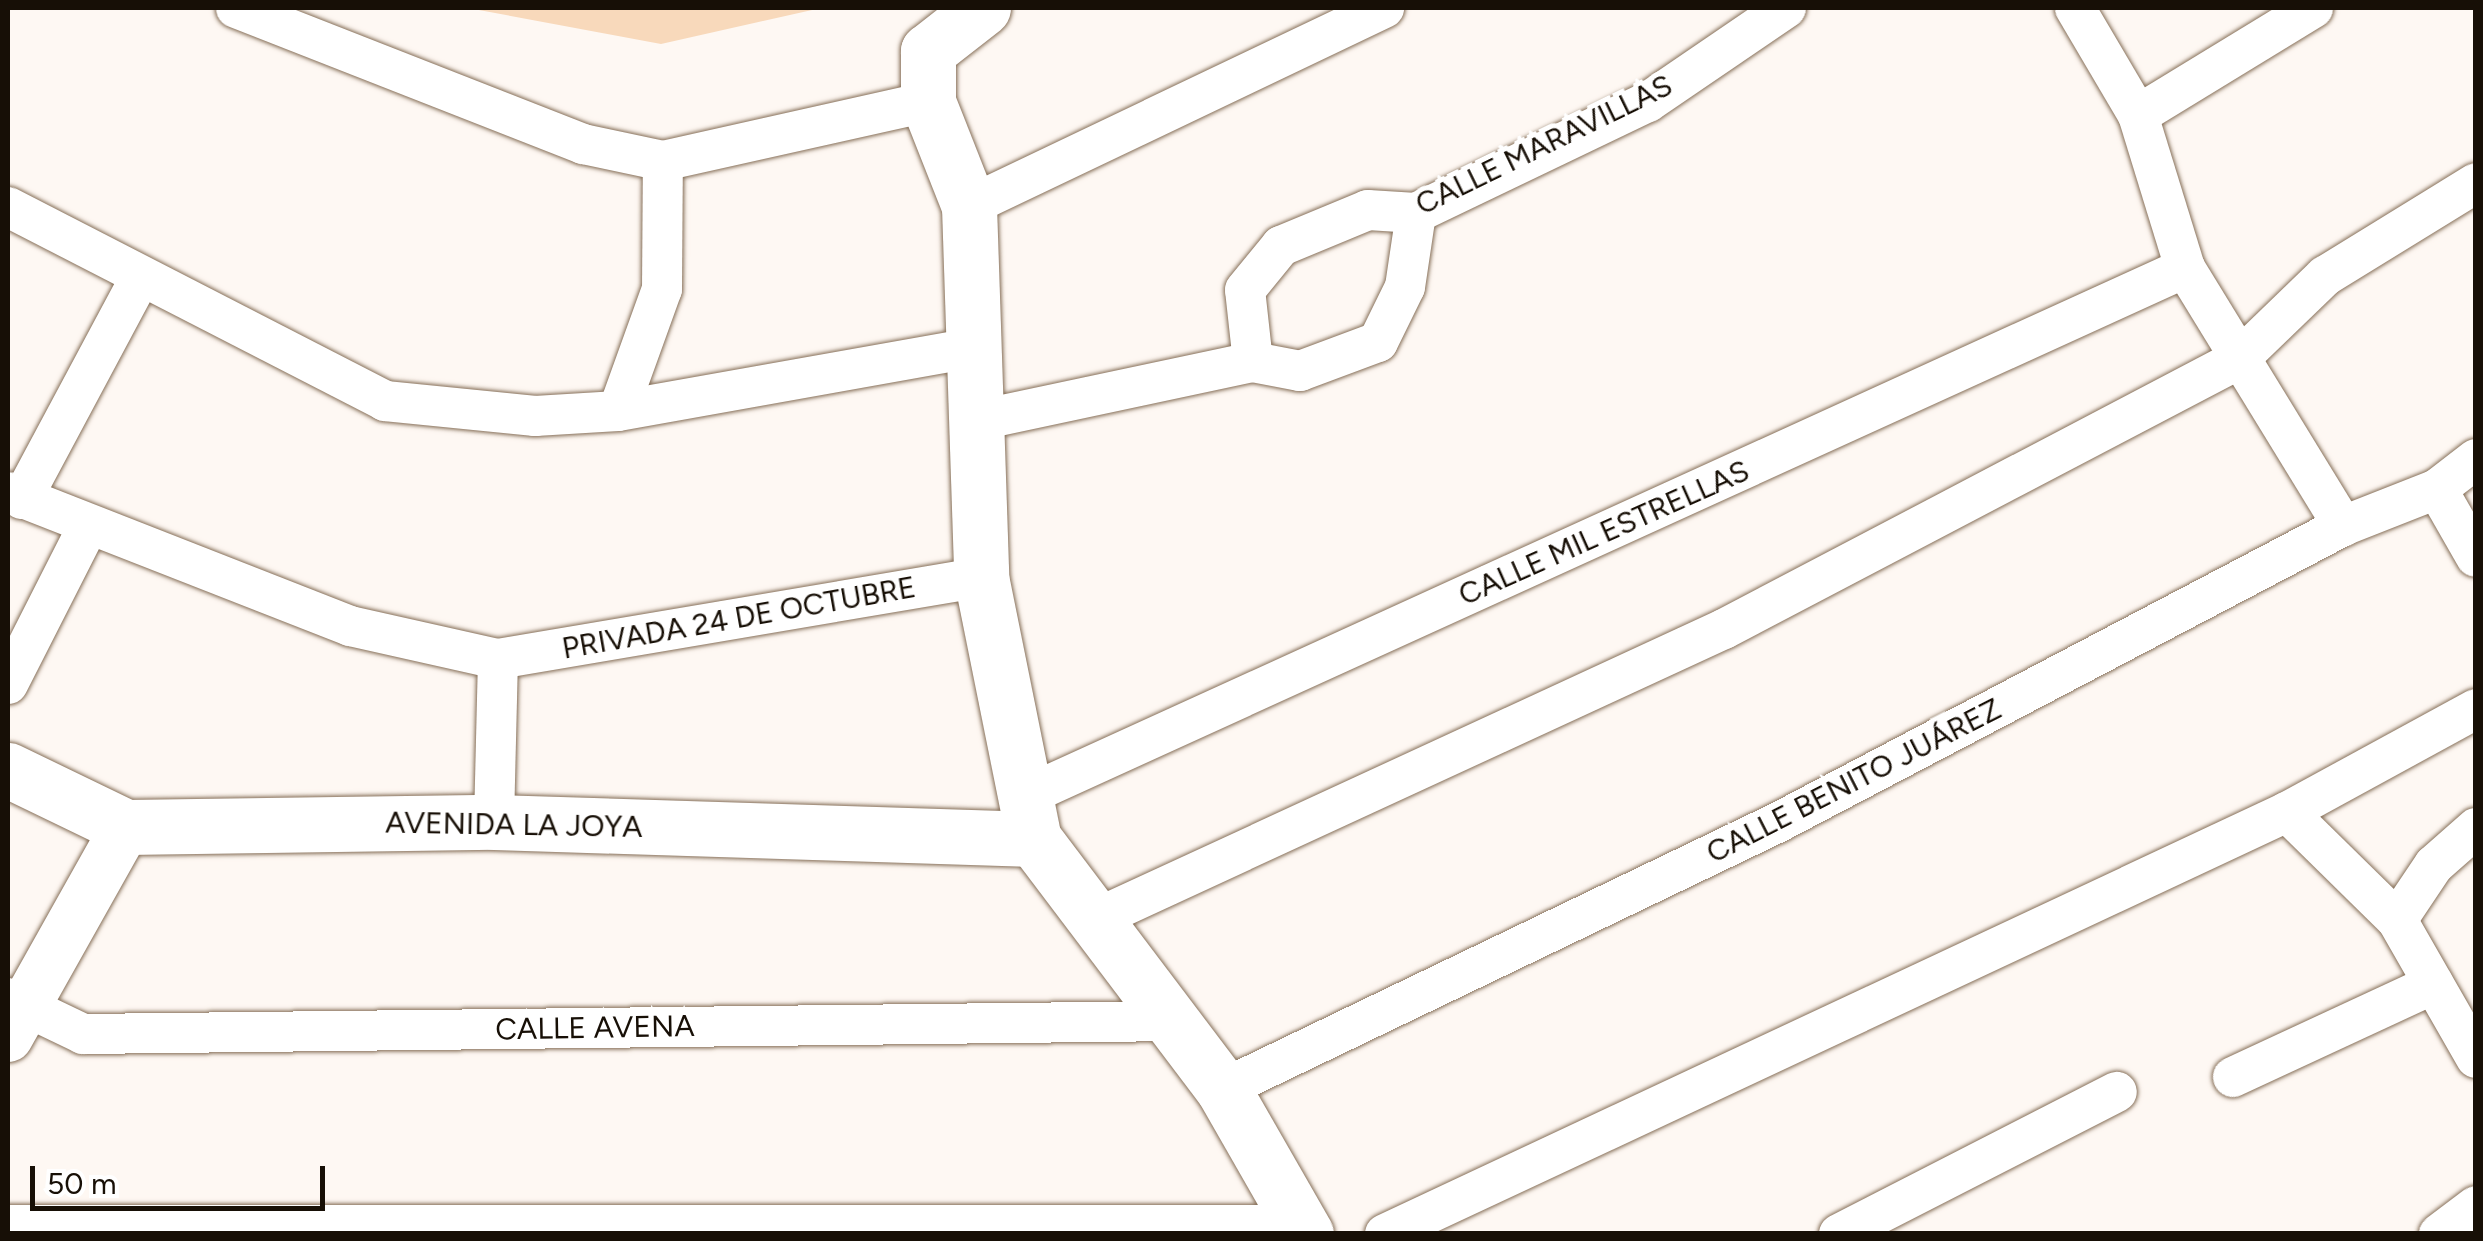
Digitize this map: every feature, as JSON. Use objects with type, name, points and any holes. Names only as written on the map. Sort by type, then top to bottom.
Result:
[{"type":"main road","points":[[982,8],[928,51],[928,102],[969,206],[981,577],[1029,818],[1093,920],[1175,1020],[1223,1088],[1304,1229]]},
{"type":"main road","name":"AVENIDA LA JOYA","points":[[8,770],[126,828],[1029,818]]},
{"type":"street","points":[[236,8],[584,144],[663,161],[928,102]]},
{"type":"street","points":[[969,206],[1384,8]]},
{"type":"street","name":"CALLE MARAVILLAS","points":[[1252,362],[1245,290],[1281,246],[1368,210],[1416,213],[1648,102],[1786,8]]},
{"type":"street","points":[[2075,8],[2138,116],[2185,268],[2343,526]]},
{"type":"street","points":[[2138,116],[2313,8]]},
{"type":"street","points":[[618,412],[662,288],[663,161]]},
{"type":"street","points":[[1093,920],[1724,629],[2239,359],[2325,276],[2476,183]]},
{"type":"street","points":[[8,207],[384,401],[535,416],[618,412],[972,348]]},
{"type":"street","points":[[975,421],[1252,362],[1300,371],[1378,342],[1406,287],[1416,213]]},
{"type":"street","name":"CALLE MIL ESTRELLAS","points":[[1029,818],[2185,268]]},
{"type":"street","points":[[140,278],[15,496],[350,626],[498,659],[494,822]]},
{"type":"street","name":"CALLE BENITO JUÁREZ","points":[[1223,1088],[1779,822],[2343,526],[2437,489],[2476,458]]},
{"type":"street","points":[[2437,489],[2476,558]]},
{"type":"street","points":[[8,684],[88,526]]},
{"type":"street","name":"PRIVADA 24 DE OCTUBRE","points":[[498,659],[981,577]]},
{"type":"street","points":[[1385,1234],[2287,812],[2476,709]]},
{"type":"street","points":[[2287,812],[2398,920],[2476,1058]]},
{"type":"street","points":[[12,1014],[126,828]]},
{"type":"street","points":[[2398,920],[2434,865],[2476,828]]},
{"type":"street","points":[[2233,1077],[2433,984]]},
{"type":"street","name":"CALLE AVENA","points":[[12,1014],[83,1034],[1175,1020]]},
{"type":"street","points":[[1839,1234],[2117,1092]]},
{"type":"street","points":[[2439,1234],[2476,1206]]},
{"type":"street","points":[[8,1225],[1304,1229]]},
{"type":"shaded area","points":[[468,8],[821,8],[661,44]]}]
